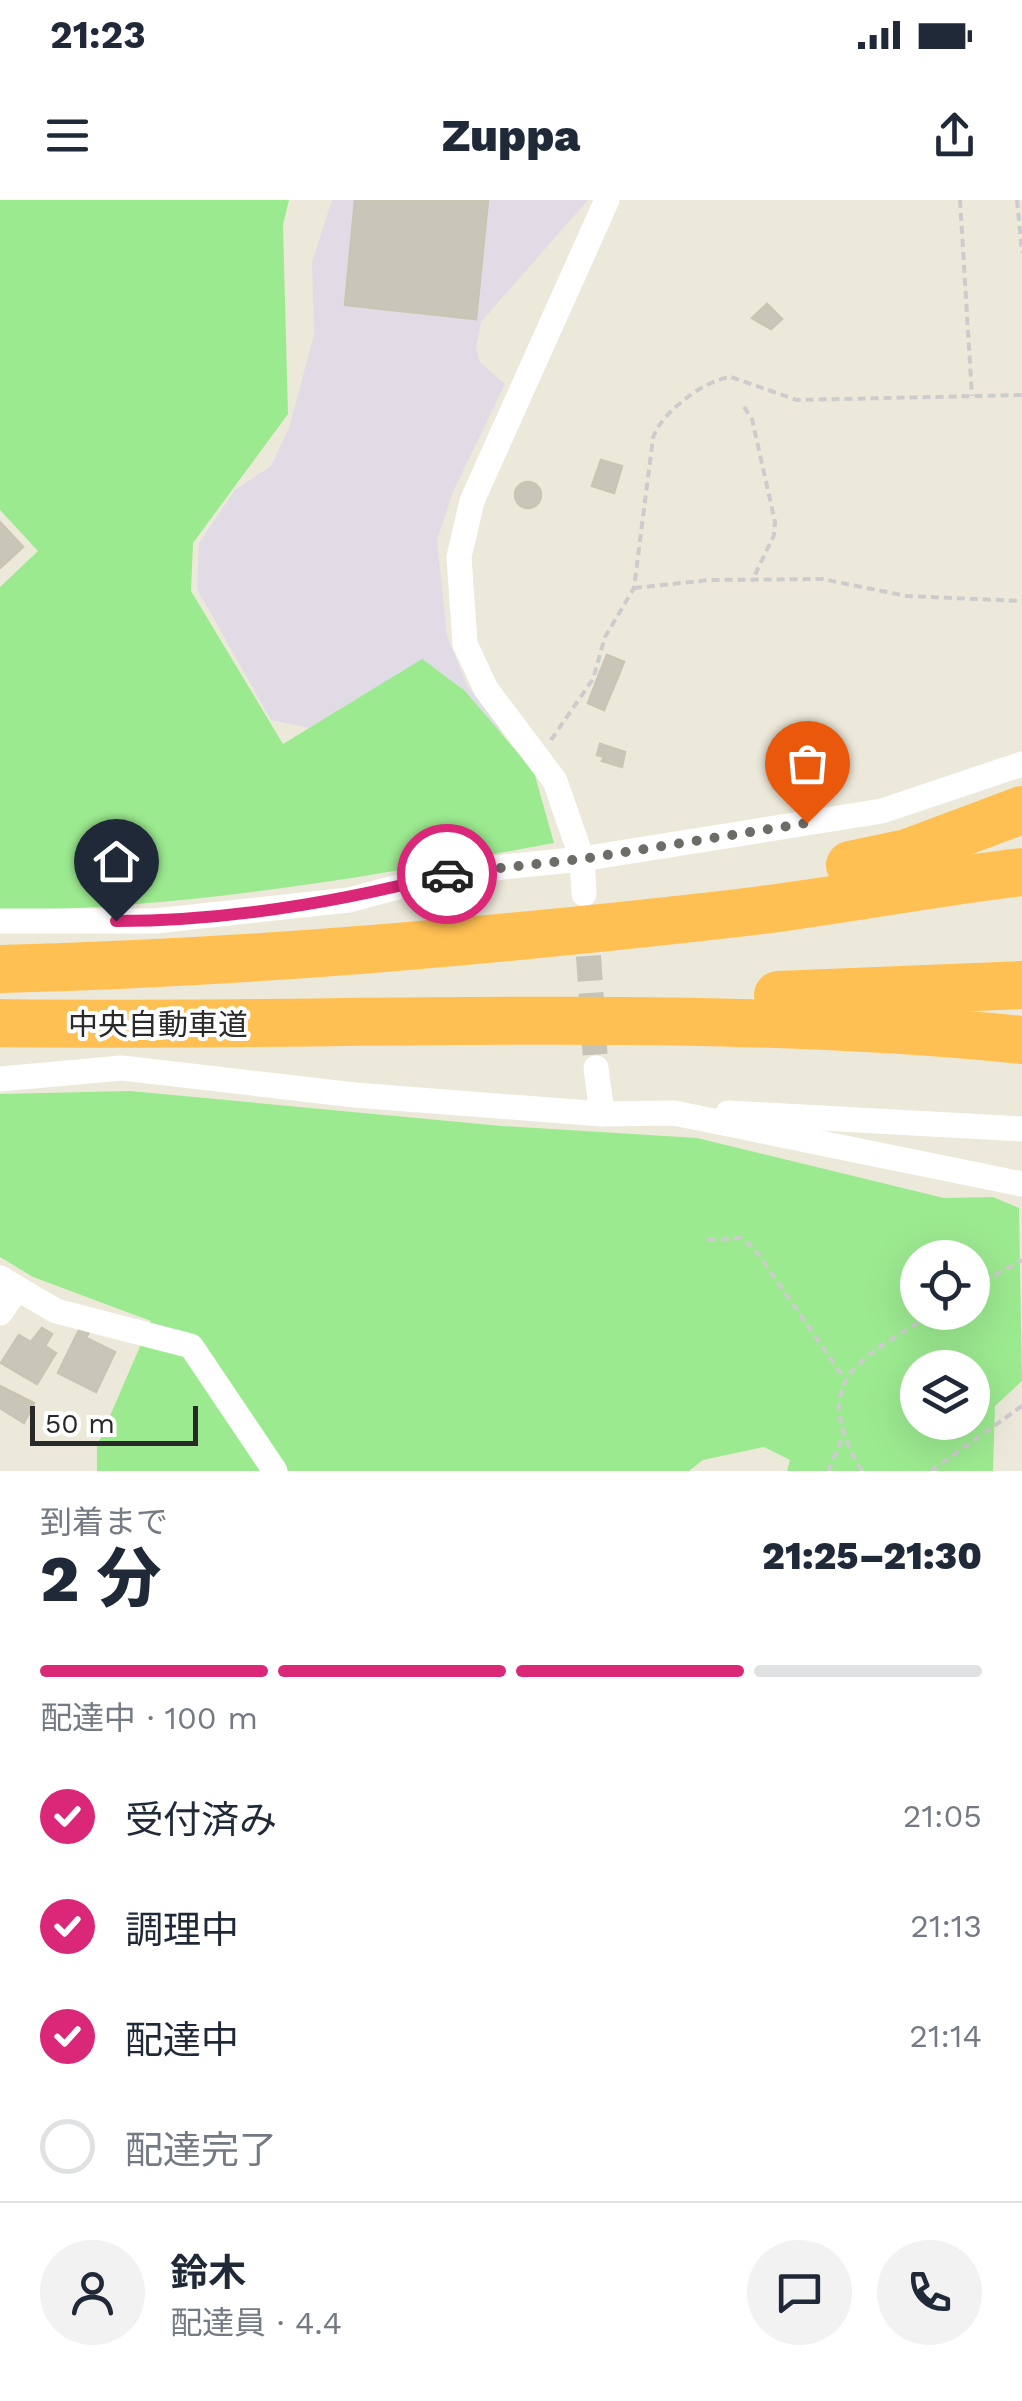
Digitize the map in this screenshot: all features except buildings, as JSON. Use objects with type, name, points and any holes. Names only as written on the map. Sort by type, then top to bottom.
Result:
[{"type":"highway","points":[[374,951],[748,888],[907,853],[1022,810]]},
{"type":"highway","points":[[374,951],[743,912],[1022,872]]},
{"type":"highway","name":"中央自動車道","points":[[0,970],[236,962],[374,951]]},
{"type":"highway","points":[[316,1023],[538,1003],[1022,985]]},
{"type":"highway","points":[[316,1023],[762,1022],[915,1029],[1022,1040]]},
{"type":"highway","name":"中央自動車道","points":[[0,1023],[316,1023]]},
{"type":"street","points":[[584,894],[582,859],[555,780],[486,689],[465,644],[458,596],[459,557],[472,501],[607,200]]},
{"type":"street","points":[[0,921],[174,919],[349,900],[454,872],[582,859],[882,811],[1022,764]]},
{"type":"street","points":[[0,1079],[122,1068],[355,1095],[602,1114],[778,1112],[1022,1129]]},
{"type":"street","points":[[596,1068],[602,1114]]},
{"type":"street","points":[[674,1113],[1022,1184]]},
{"type":"street","points":[[0,1314],[9,1283],[56,1311],[191,1346],[275,1471]]},
{"type":"path","points":[[960,200],[972,396]]},
{"type":"path","points":[[1017,200],[1022,253]]},
{"type":"path","points":[[539,755],[580,702],[606,637],[634,588],[656,428],[720,378],[731,377],[797,400],[1022,395]]},
{"type":"path","points":[[744,407],[752,419],[775,522],[774,535],[752,581]]},
{"type":"path","points":[[634,588],[822,580],[907,596],[1022,601]]},
{"type":"path","points":[[708,1240],[741,1238],[754,1248],[844,1378]]},
{"type":"path","points":[[990,1278],[1022,1260]]},
{"type":"path","points":[[862,1471],[843,1436],[840,1402],[844,1378],[859,1361],[907,1330]]},
{"type":"path","points":[[931,1471],[1022,1406]]},
{"type":"path","points":[[828,1471],[843,1436]]},
{"type":"shaded area","points":[[332,200],[588,200],[481,322],[476,348],[480,362],[505,384],[453,492],[437,540],[447,636],[467,685],[502,732],[452,736],[319,730],[271,720],[197,589],[199,543],[235,490],[271,466],[289,428],[314,335],[312,262]]},
{"type":"green space","points":[[0,200],[289,200],[283,225],[288,414],[193,543],[191,591],[283,744],[422,659],[465,691],[534,772],[554,843],[347,879],[209,897],[0,911],[0,587],[38,551],[0,510]]},
{"type":"green space","points":[[130,1091],[502,1126],[697,1138],[944,1198],[993,1197],[1019,1208],[1022,1381],[995,1406],[993,1471],[787,1471],[790,1460],[764,1447],[703,1460],[689,1471],[97,1471],[97,1446],[151,1321],[33,1277],[0,1257],[0,1094]]},
{"type":"tunnel","points":[[586,919],[596,1068]]},
{"type":"way so far","points":[[447,874],[582,859],[807,823]]},
{"type":"route","points":[[116,921],[155,921],[349,900],[447,874]]}]
